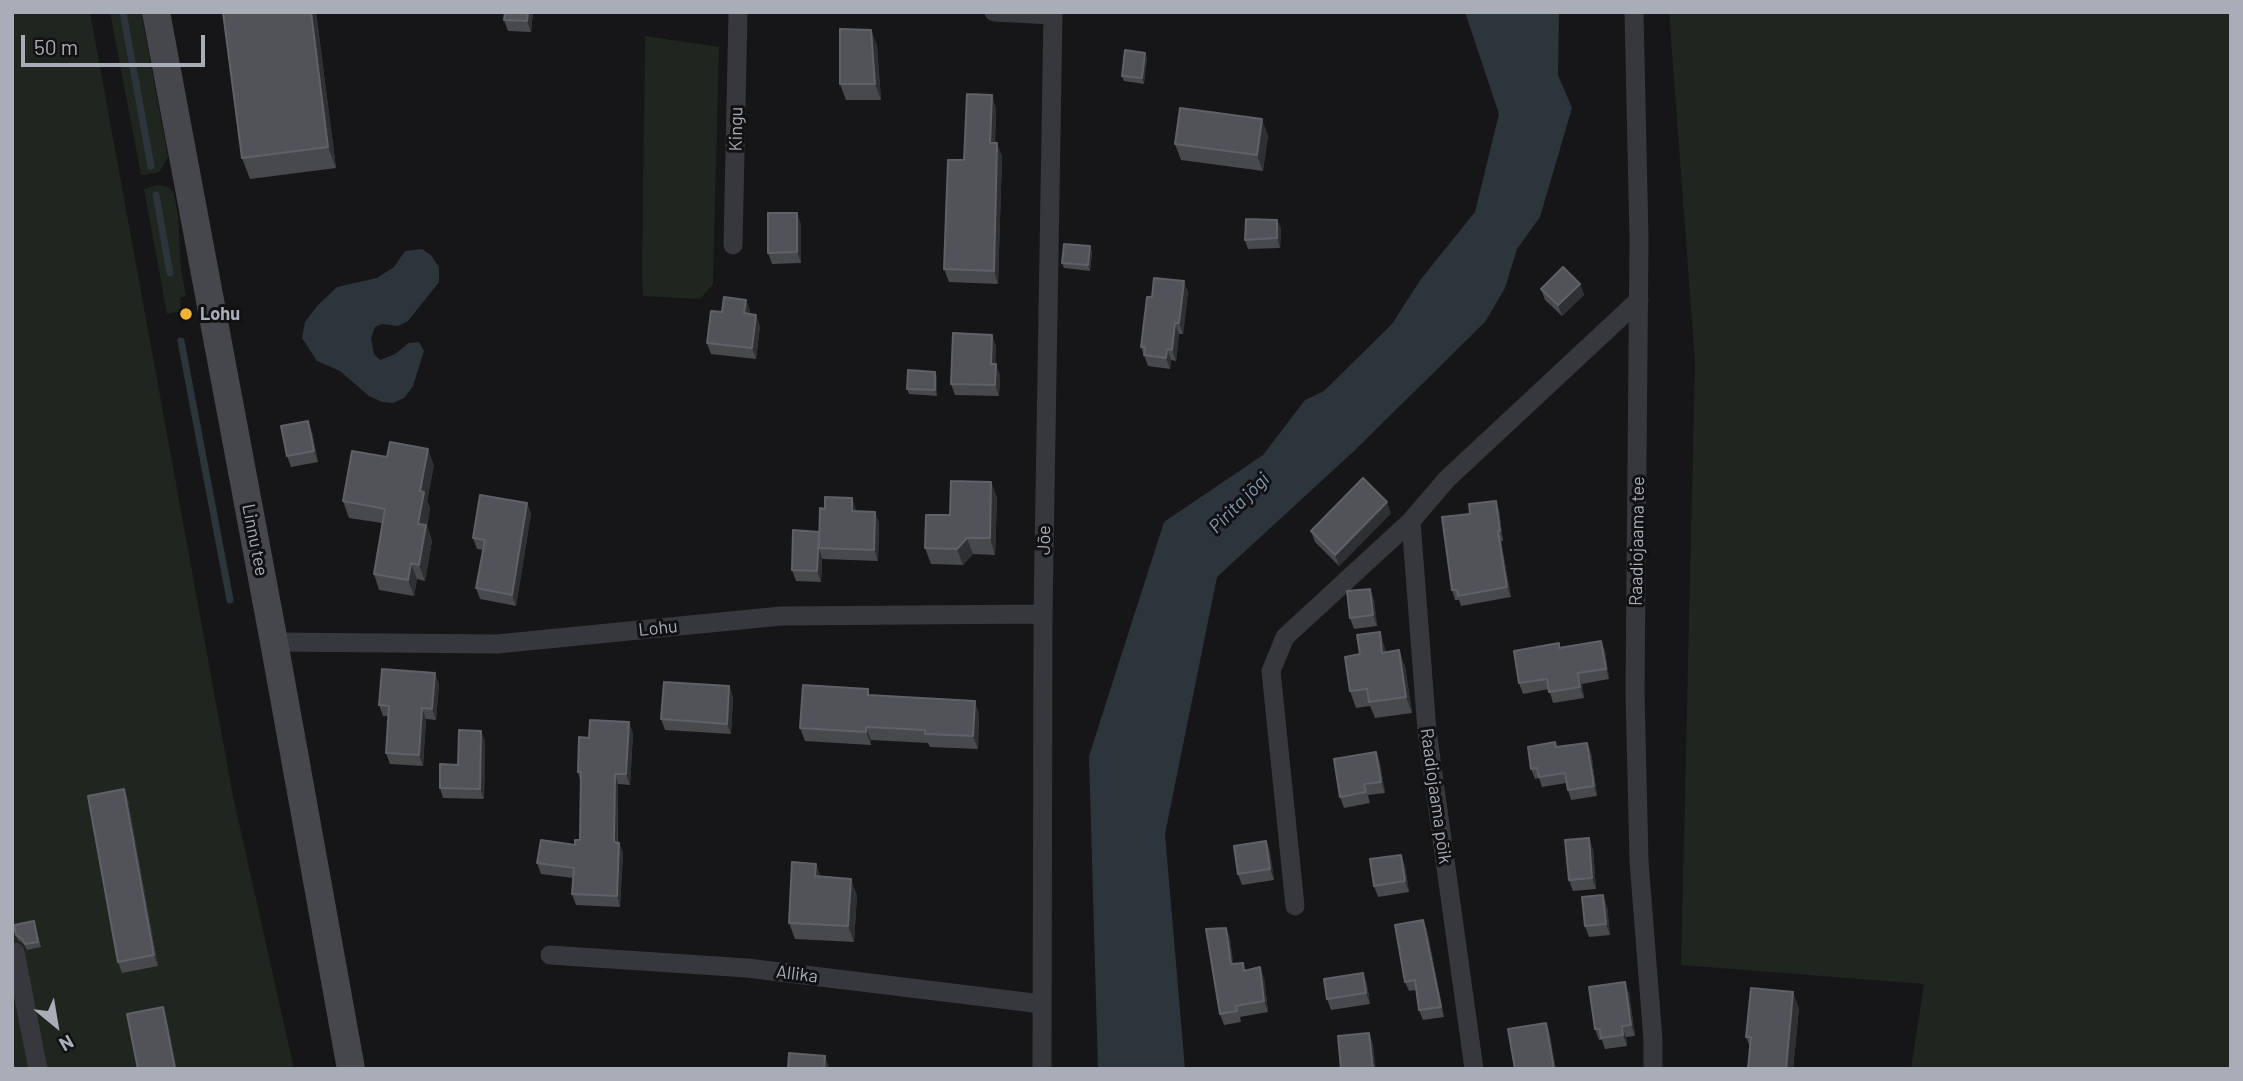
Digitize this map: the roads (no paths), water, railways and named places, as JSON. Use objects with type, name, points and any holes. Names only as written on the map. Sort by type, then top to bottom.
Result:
[{"type":"street","name":"Linnu tee","points":[[156,12],[351,1069]]},
{"type":"street","name":"Kingu","points":[[733,245],[738,12]]},
{"type":"street","points":[[994,12],[1053,13]]},
{"type":"street","name":"Raadiojaama tee","points":[[1633,12],[1639,300],[1635,692],[1639,861],[1653,1069]]},
{"type":"street","name":"Jõe","points":[[1042,1069],[1043,614],[1053,13]]},
{"type":"street","points":[[1295,906],[1271,671],[1285,637],[1411,521],[1447,479],[1639,300]]},
{"type":"street","name":"Raadiojaama põik","points":[[1411,521],[1427,730],[1474,1069]]},
{"type":"street","name":"Lohu","points":[[274,642],[497,645],[780,616],[1043,614]]},
{"type":"street","points":[[12,953],[15,952],[38,1069]]},
{"type":"street","name":"Allika","points":[[550,955],[747,968],[1042,1003]]},
{"type":"water","name":"Pirita jõgi","points":[[1465,12],[1559,12],[1558,75],[1572,108],[1540,217],[1517,249],[1505,288],[1485,322],[1354,451],[1217,577],[1165,834],[1185,1069],[1098,1069],[1089,756],[1164,522],[1263,455],[1305,400],[1324,391],[1392,324],[1421,279],[1475,212],[1499,114]]},
{"type":"water","points":[[422,249],[431,255],[439,267],[439,282],[408,321],[398,326],[382,324],[375,327],[371,338],[374,354],[380,360],[395,354],[409,343],[419,342],[424,351],[413,386],[404,398],[393,403],[382,402],[369,396],[340,371],[317,361],[302,338],[305,322],[337,287],[377,278],[394,267],[405,251]]},
{"type":"waterway","points":[[123,12],[151,166]]},
{"type":"waterway","points":[[156,195],[170,273]]},
{"type":"waterway","points":[[181,341],[230,600]]},
{"type":"place","name":"Lohu","points":[[186,314]]}]
